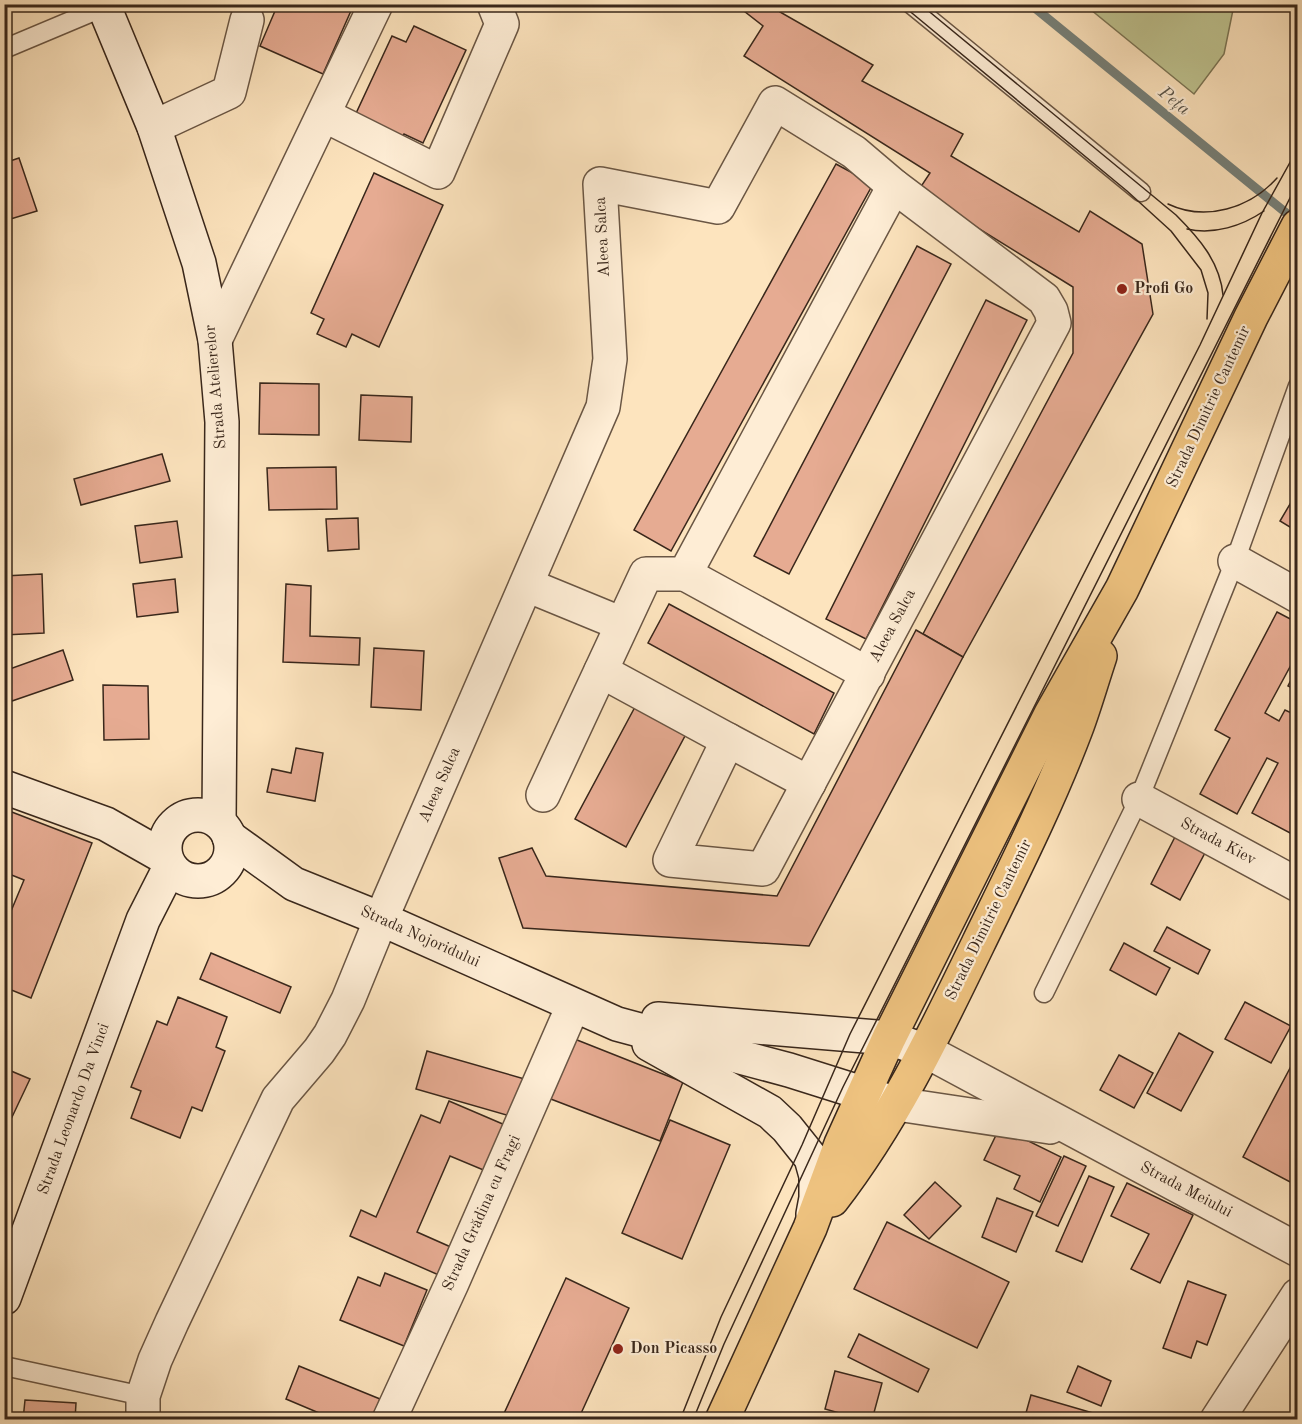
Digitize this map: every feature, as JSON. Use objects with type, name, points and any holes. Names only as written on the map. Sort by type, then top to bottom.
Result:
[{"type":"main road","name":"Strada Dimitrie Cantemir","points":[[722,1419],[810,1228],[841,1144],[889,1038],[1051,714],[1122,589],[1291,239]]},
{"type":"main road","name":"Strada Dimitrie Cantemir","points":[[810,1228],[867,1152],[926,1051],[1025,847],[1076,730],[1122,589]]},
{"type":"street","points":[[215,339],[376,4]]},
{"type":"street","points":[[324,115],[438,172],[501,24],[494,4]]},
{"type":"street","name":"Strada Atelierelor","points":[[103,6],[154,127],[199,263],[215,339],[222,422],[219,751],[195,848]]},
{"type":"street","points":[[154,127],[230,92],[247,20]]},
{"type":"street","name":"Aleea Salca","points":[[143,1408],[155,1360],[278,1098],[319,1051],[348,1000],[603,407],[610,359],[600,184],[718,207],[775,103],[854,152],[894,186],[1044,299],[1051,311],[1054,323],[763,869],[670,860],[729,740]]},
{"type":"street","points":[[685,574],[894,186]]},
{"type":"street","points":[[1235,561],[1298,596]]},
{"type":"street","name":"Aleea Salca","points":[[543,795],[646,574],[685,574],[867,674]]},
{"type":"street","points":[[527,585],[622,624]]},
{"type":"street","points":[[601,671],[809,783]]},
{"type":"street","points":[[4,787],[106,824],[195,848]]},
{"type":"street","name":"Strada Kiev","points":[[1139,799],[1298,885]]},
{"type":"street","name":"Strada Nojoridului","points":[[195,848],[381,919],[617,1024],[789,1070],[897,1104]]},
{"type":"street","name":"Strada Leonardo Da Vinci","points":[[4,1298],[143,920],[170,895],[195,848]]},
{"type":"street","name":"Strada Grădina cu Fragi","points":[[389,1419],[452,1283],[573,1006]]},
{"type":"street","name":"Strada Nojoridului","points":[[617,1024],[664,1019],[889,1038],[926,1051]]},
{"type":"street","points":[[617,1024],[770,1112],[787,1128],[812,1158],[816,1176],[816,1198],[810,1228]]},
{"type":"street","name":"Strada Meiului","points":[[926,1051],[1298,1250]]},
{"type":"street","name":"Strada Meiului","points":[[897,1104],[1076,1130]]},
{"type":"street","points":[[1217,1419],[1298,1295]]},
{"type":"lane","points":[[911,4],[1141,192]]},
{"type":"lane","points":[[4,49],[103,6]]},
{"type":"lane","points":[[1044,993],[1139,799],[1235,561],[1298,386]]},
{"type":"lane","points":[[4,1366],[143,1408]]},
{"type":"green space","points":[[1085,5],[1234,5],[1224,54],[1194,94]]},
{"type":"building","points":[[278,4],[354,4],[323,74],[260,46]]},
{"type":"building","points":[[735,4],[786,4],[780,12],[873,65],[862,81],[963,134],[951,156],[1079,232],[1090,211],[1142,244],[1153,314],[963,657],[923,634],[1073,353],[1073,287],[918,191],[930,173],[744,56],[763,26]]},
{"type":"building","points":[[414,26],[466,50],[423,143],[404,134],[399,144],[352,122],[392,36],[406,42]]},
{"type":"building","points":[[19,158],[37,211],[4,221],[4,163]]},
{"type":"building","points":[[836,164],[873,184],[671,551],[634,530]]},
{"type":"building","points":[[374,173],[443,205],[379,347],[352,334],[346,347],[317,334],[324,319],[311,313]]},
{"type":"building","points":[[917,246],[951,264],[789,574],[754,556]]},
{"type":"building","points":[[986,300],[1027,320],[866,639],[826,619]]},
{"type":"building","points":[[260,383],[319,384],[319,435],[259,434]]},
{"type":"building","points":[[361,395],[412,397],[411,442],[359,440]]},
{"type":"building","points":[[162,454],[170,481],[81,505],[74,479]]},
{"type":"building","points":[[336,467],[337,509],[269,510],[267,468]]},
{"type":"building","points":[[1293,499],[1298,502],[1298,532],[1280,521]]},
{"type":"building","points":[[4,502],[7,559],[4,559]]},
{"type":"building","points":[[358,518],[359,549],[328,551],[326,519]]},
{"type":"building","points":[[177,521],[182,557],[140,563],[135,526]]},
{"type":"building","points":[[42,574],[44,633],[4,635],[4,576]]},
{"type":"building","points":[[175,579],[178,612],[137,617],[133,584]]},
{"type":"building","points":[[286,584],[311,586],[310,636],[360,638],[359,665],[283,662]]},
{"type":"building","points":[[669,604],[834,693],[814,734],[648,643]]},
{"type":"building","points":[[1277,612],[1298,623],[1298,652],[1265,713],[1279,721],[1285,710],[1298,716],[1298,767],[1291,780],[1298,783],[1298,823],[1292,834],[1252,813],[1278,763],[1267,758],[1237,814],[1200,794],[1230,738],[1215,730]]},
{"type":"building","points":[[916,630],[963,657],[809,946],[523,928],[499,858],[532,848],[546,876],[777,896]]},
{"type":"building","points":[[374,648],[424,651],[421,710],[371,707]]},
{"type":"building","points":[[63,650],[73,680],[12,701],[4,681],[4,671]]},
{"type":"building","points":[[1298,668],[1298,691],[1288,686]]},
{"type":"building","points":[[103,685],[148,686],[149,739],[104,740]]},
{"type":"building","points":[[635,707],[686,734],[626,847],[575,819]]},
{"type":"building","points":[[296,748],[323,753],[315,801],[267,792],[272,769],[291,773]]},
{"type":"building","points":[[4,809],[92,843],[31,998],[4,987],[4,928],[24,880],[4,872]]},
{"type":"building","points":[[1177,833],[1207,849],[1180,900],[1151,884]]},
{"type":"building","points":[[1167,927],[1210,950],[1198,974],[1154,951]]},
{"type":"building","points":[[1124,943],[1170,968],[1156,995],[1110,970]]},
{"type":"building","points":[[211,953],[291,987],[280,1013],[200,979]]},
{"type":"building","points":[[178,997],[227,1017],[216,1047],[225,1051],[202,1111],[192,1107],[180,1138],[131,1118],[141,1091],[131,1087],[157,1021],[167,1025]]},
{"type":"building","points":[[1245,1002],[1291,1026],[1271,1063],[1225,1039]]},
{"type":"building","points":[[1179,1033],[1213,1052],[1181,1111],[1147,1093]]},
{"type":"building","points":[[567,1036],[683,1082],[660,1141],[543,1096]]},
{"type":"building","points":[[427,1051],[528,1080],[517,1118],[416,1089]]},
{"type":"building","points":[[1298,1053],[1298,1178],[1294,1184],[1243,1157]]},
{"type":"building","points":[[1119,1055],[1153,1073],[1134,1108],[1100,1090]]},
{"type":"building","points":[[4,1068],[30,1079],[4,1134]]},
{"type":"building","points":[[449,1101],[512,1128],[493,1174],[450,1156],[417,1232],[453,1248],[441,1276],[350,1236],[361,1210],[376,1217],[421,1115],[440,1123]]},
{"type":"building","points":[[670,1120],[730,1145],[682,1259],[622,1233]]},
{"type":"building","points":[[1000,1127],[1061,1157],[1040,1202],[1014,1189],[1020,1176],[984,1160]]},
{"type":"building","points":[[1064,1156],[1086,1166],[1058,1226],[1036,1216]]},
{"type":"building","points":[[1089,1176],[1114,1187],[1082,1262],[1056,1251]]},
{"type":"building","points":[[935,1182],[961,1206],[929,1239],[904,1215]]},
{"type":"building","points":[[1127,1183],[1193,1215],[1160,1283],[1131,1269],[1149,1234],[1111,1216]]},
{"type":"building","points":[[997,1198],[1033,1212],[1016,1252],[982,1237]]},
{"type":"building","points":[[887,1222],[1009,1282],[977,1348],[854,1289]]},
{"type":"building","points":[[385,1273],[427,1290],[404,1346],[340,1320],[358,1277],[380,1286]]},
{"type":"building","points":[[566,1278],[629,1308],[578,1420],[501,1420]]},
{"type":"building","points":[[1188,1281],[1226,1295],[1207,1345],[1197,1341],[1191,1358],[1163,1348]]},
{"type":"building","points":[[859,1334],[929,1369],[918,1392],[848,1357]]},
{"type":"building","points":[[299,1366],[380,1399],[372,1420],[331,1420],[331,1418],[286,1399]]},
{"type":"building","points":[[1078,1366],[1111,1381],[1101,1406],[1067,1392]]},
{"type":"building","points":[[835,1371],[882,1383],[872,1420],[864,1420],[825,1409]]},
{"type":"building","points":[[1031,1395],[1117,1420],[1024,1420]]},
{"type":"building","points":[[25,1400],[76,1403],[75,1420],[23,1420]]},
{"type":"waterway","name":"Peța","points":[[1030,4],[1296,221]]},
{"type":"tram line","points":[[901,4],[1127,191],[1171,231],[1201,270],[1208,293],[1207,319]]},
{"type":"tram line","points":[[920,4],[1176,215],[1193,233],[1213,261],[1223,295]]},
{"type":"tram line","points":[[680,1420],[721,1317],[802,1145],[850,1034],[1200,345],[1262,213],[1298,148]]},
{"type":"tram line","points":[[1168,204],[1197,212],[1227,209],[1254,197],[1277,178]]},
{"type":"tram line","points":[[693,1420],[724,1344],[843,1087],[1298,182]]},
{"type":"tram line","points":[[1187,229],[1207,231],[1227,228],[1264,211]]},
{"type":"place","name":"Profi Go","points":[[1122,289]]},
{"type":"place","name":"Don Picasso","points":[[618,1349]]}]
